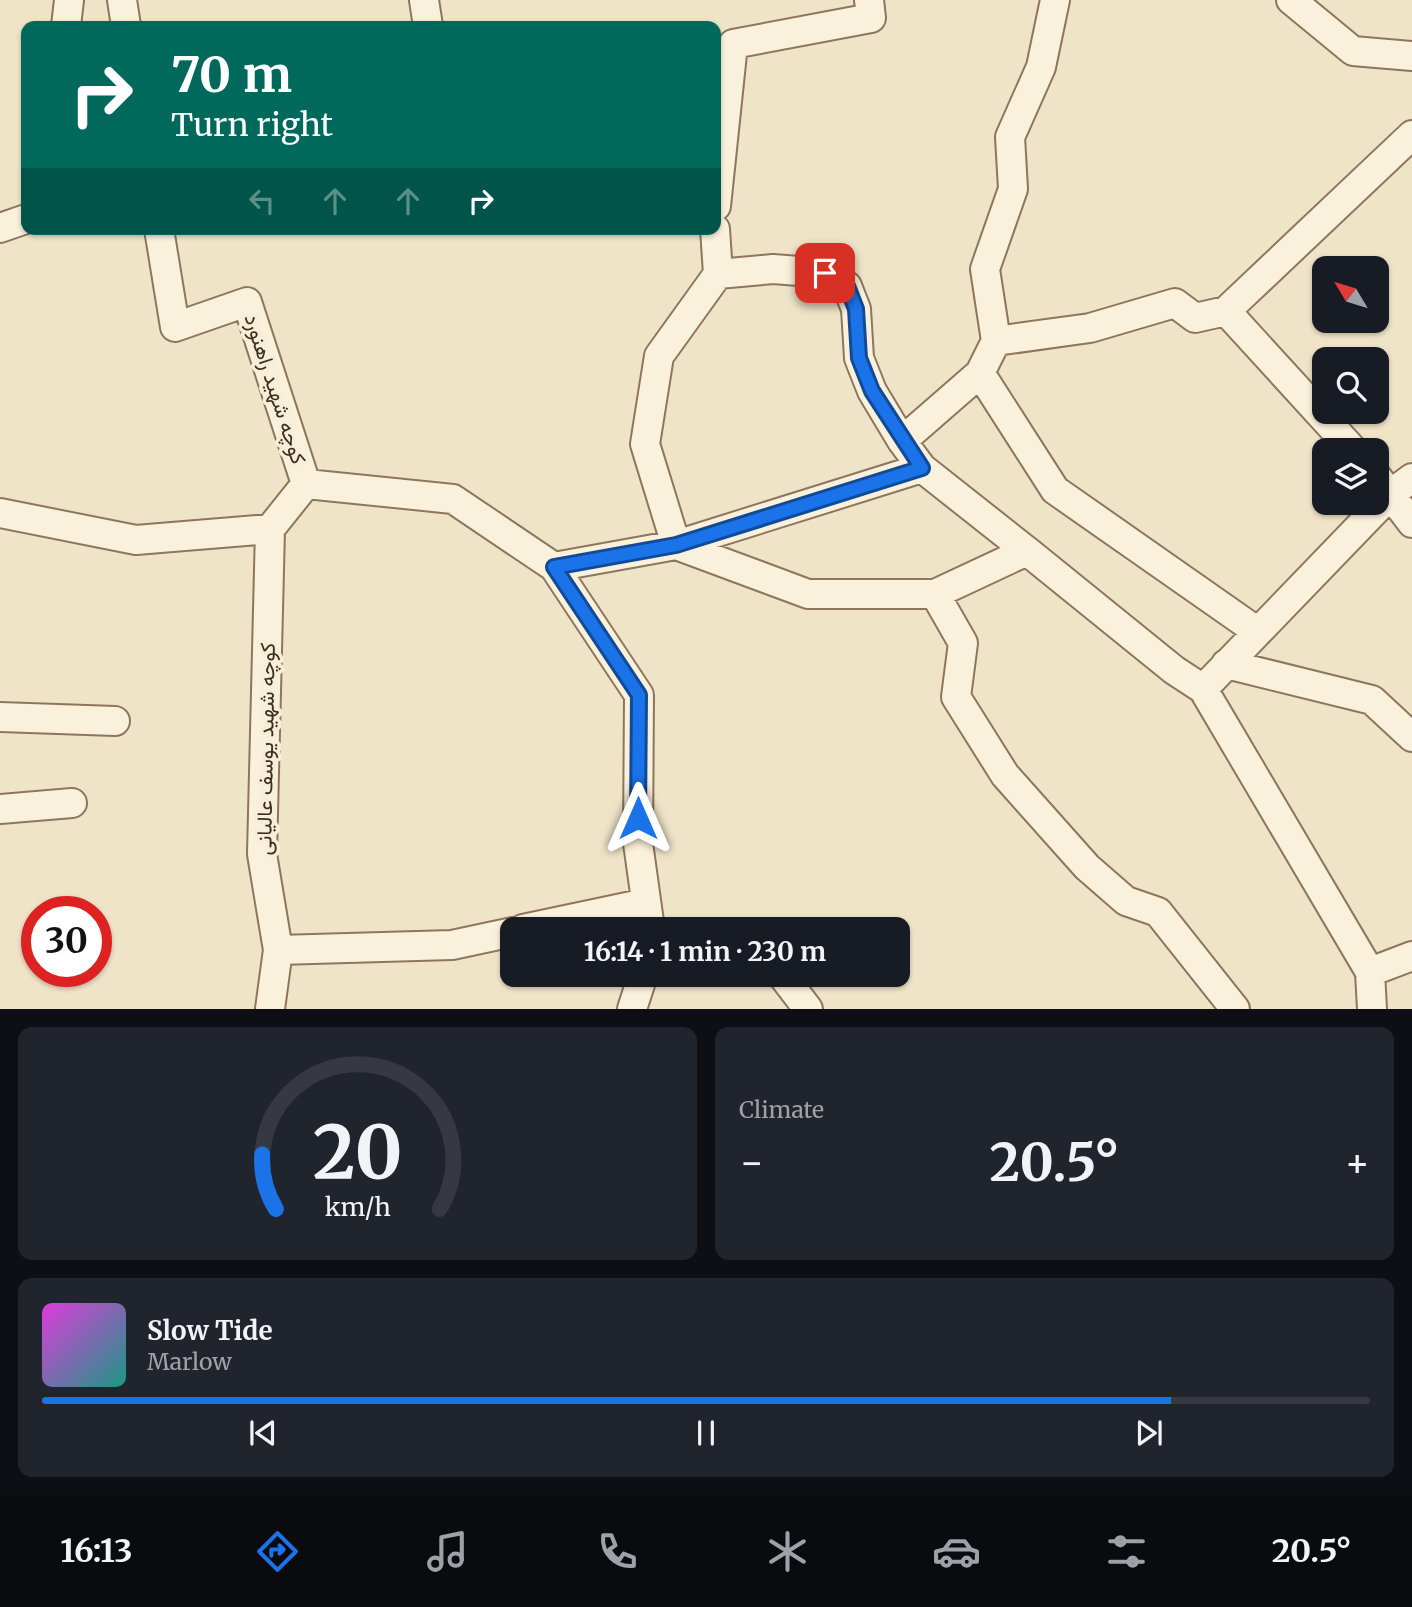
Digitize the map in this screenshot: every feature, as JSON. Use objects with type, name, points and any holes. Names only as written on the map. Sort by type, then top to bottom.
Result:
[{"type":"street","points":[[67,21],[69,0]]},
{"type":"street","points":[[121,0],[125,21]]},
{"type":"street","points":[[424,0],[427,21]]},
{"type":"street","points":[[721,158],[733,44],[871,18],[869,0]]},
{"type":"street","points":[[902,441],[980,373],[996,341],[985,269],[1013,189],[1010,137],[1041,67],[1055,0]]},
{"type":"street","points":[[1291,0],[1353,51],[1412,57]]},
{"type":"street","points":[[996,341],[1090,328],[1175,303],[1195,318],[1226,311],[1412,135]]},
{"type":"street","points":[[0,228],[21,221]]},
{"type":"street","name":"کوچه شهید راهنورد","points":[[160,235],[175,327],[247,302],[306,484]]},
{"type":"street","points":[[676,545],[645,444],[659,356],[718,274],[715,235]]},
{"type":"street","points":[[718,274],[773,268],[825,273],[847,286],[856,309],[859,358],[872,391],[922,468],[1174,670],[1203,689],[1370,972],[1372,1009]]},
{"type":"street","points":[[1226,311],[1342,438]]},
{"type":"street","points":[[980,373],[1055,490],[1258,632]]},
{"type":"street","points":[[554,567],[676,545],[922,468]]},
{"type":"street","points":[[1203,689],[1394,483],[1412,523]]},
{"type":"street","points":[[0,513],[136,540],[270,530],[306,484],[453,499],[554,567],[639,695],[638,843],[648,916]]},
{"type":"street","name":"کوچه شهید یوسف عالیانی","points":[[270,530],[262,854],[278,950],[270,1009]]},
{"type":"street","points":[[676,545],[808,594],[935,594],[1027,551]]},
{"type":"street","points":[[935,594],[963,643],[956,697],[1005,775],[1087,867],[1125,901],[1158,912],[1235,1009]]},
{"type":"street","points":[[1226,664],[1372,700],[1412,737]]},
{"type":"street","points":[[0,717],[115,721]]},
{"type":"street","points":[[0,809],[72,803]]},
{"type":"street","points":[[278,950],[452,945],[500,935]]},
{"type":"street","points":[[1370,972],[1412,956]]},
{"type":"street","points":[[632,1009],[639,987]]},
{"type":"street","points":[[791,987],[808,1009]]},
{"type":"route","points":[[638,818],[639,695],[554,567],[676,545],[922,468],[872,391],[859,358],[856,309],[847,286],[825,273]]}]
